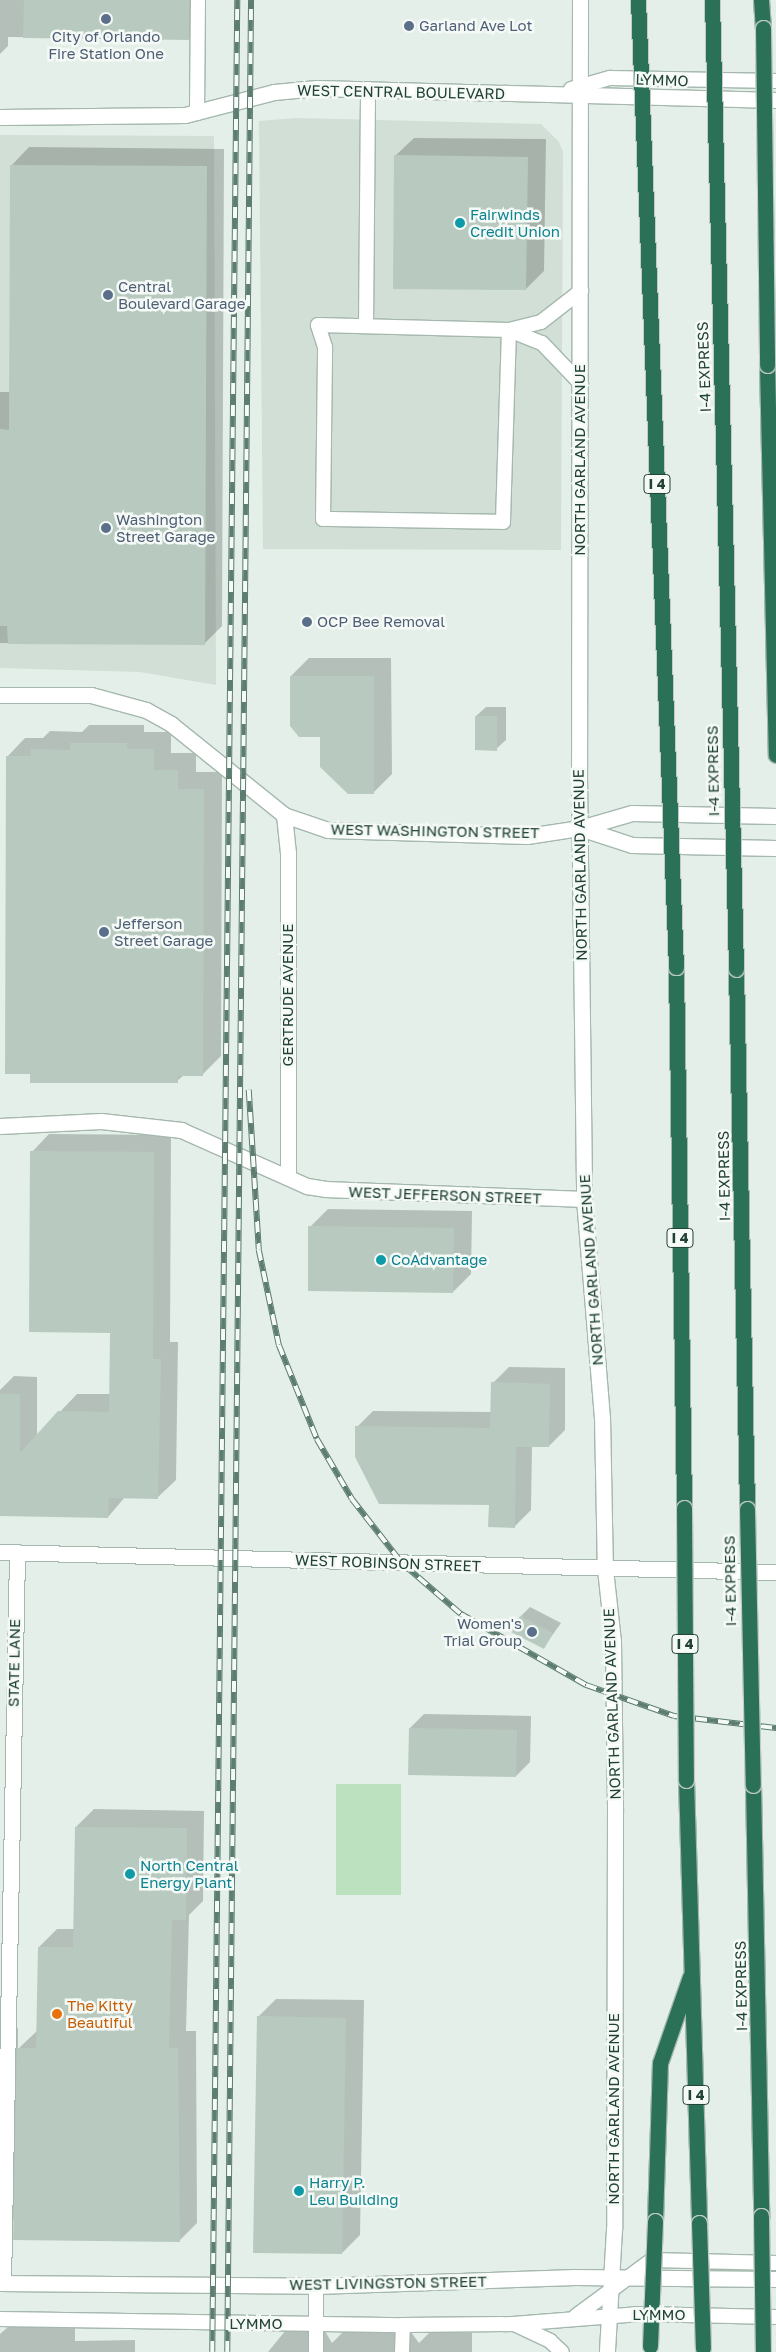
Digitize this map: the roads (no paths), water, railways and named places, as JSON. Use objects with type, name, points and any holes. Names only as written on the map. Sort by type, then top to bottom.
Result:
[{"type":"highway","name":"I 4","points":[[638,0],[676,967],[686,1780],[694,1966],[703,2350]]},
{"type":"highway","name":"I-4 EXPRESS","points":[[712,0],[736,969],[763,2352]]},
{"type":"highway","points":[[762,0],[776,755]]},
{"type":"highway","points":[[650,2349],[660,2063],[694,1966]]},
{"type":"street","name":"NORTH GARLAND AVENUE","points":[[580,0],[582,91],[580,828],[584,1200],[602,1417],[605,1569],[613,1641],[615,1812],[611,2284],[607,2352]]},
{"type":"street","name":"WEST CENTRAL BOULEVARD","points":[[0,117],[197,113],[274,92],[368,89],[550,95],[582,91],[776,100]]},
{"type":"street","name":"WEST WASHINGTON STREET","points":[[0,695],[92,695],[146,710],[171,724],[284,815],[316,828],[344,832],[527,836],[580,828],[632,813],[776,816]]},
{"type":"street","name":"GERTRUDE AVENUE","points":[[284,815],[288,853],[288,1175]]},
{"type":"street","name":"WEST WASHINGTON STREET","points":[[580,828],[632,845],[776,848]]},
{"type":"street","points":[[0,1126],[63,1120],[154,1126],[196,1134],[288,1175]]},
{"type":"street","name":"WEST JEFFERSON STREET","points":[[288,1175],[307,1186],[584,1200]]},
{"type":"street","name":"WEST ROBINSON STREET","points":[[0,1552],[776,1572]]},
{"type":"street","name":"STATE LANE","points":[[2,2283],[4,1961],[17,1552]]},
{"type":"street","name":"WEST LIVINGSTON STREET","points":[[2,2283],[316,2286],[611,2284],[627,2278],[776,2279]]},
{"type":"lane","points":[[197,113],[198,0]]},
{"type":"lane","name":"LYMMO","points":[[582,91],[610,78],[776,81]]},
{"type":"lane","points":[[366,325],[368,89]]},
{"type":"lane","points":[[510,330],[510,388],[504,403],[503,522],[324,519],[325,347],[318,325],[510,330],[541,322],[581,292]]},
{"type":"lane","points":[[510,330],[542,343],[581,384]]},
{"type":"lane","points":[[627,2278],[652,2260],[776,2263]]},
{"type":"lane","points":[[576,2316],[611,2284]]},
{"type":"lane","points":[[316,2286],[316,2352]]},
{"type":"lane","name":"LYMMO","points":[[0,2319],[403,2325],[513,2324],[576,2316],[776,2317]]},
{"type":"lane","name":"LYMMO","points":[[513,2324],[550,2341],[562,2352]]},
{"type":"lane","points":[[402,2352],[403,2325]]},
{"type":"railway","points":[[212,2352],[237,0]]},
{"type":"railway","points":[[227,2352],[251,0]]},
{"type":"railway","points":[[249,1090],[259,1250],[279,1345],[317,1439],[352,1499],[402,1563],[461,1614],[586,1685],[674,1716],[776,1728]]},
{"type":"place","name":"City of Orlando Fire Station One","points":[[106,19]]},
{"type":"place","name":"Garland Ave Lot","points":[[409,26]]},
{"type":"place","name":"Fairwinds Credit Union","points":[[460,223]]},
{"type":"place","name":"Central Boulevard Garage","points":[[108,295]]},
{"type":"place","name":"Washington Street Garage","points":[[106,528]]},
{"type":"place","name":"OCP Bee Removal","points":[[307,622]]},
{"type":"place","name":"Jefferson Street Garage","points":[[104,932]]},
{"type":"place","name":"CoAdvantage","points":[[381,1260]]},
{"type":"place","name":"Women's Trial Group","points":[[532,1632]]},
{"type":"place","name":"North Central Energy Plant","points":[[130,1874]]},
{"type":"place","name":"The Kitty Beautiful","points":[[57,2014]]},
{"type":"place","name":"Harry P. Leu Building","points":[[299,2191]]}]
